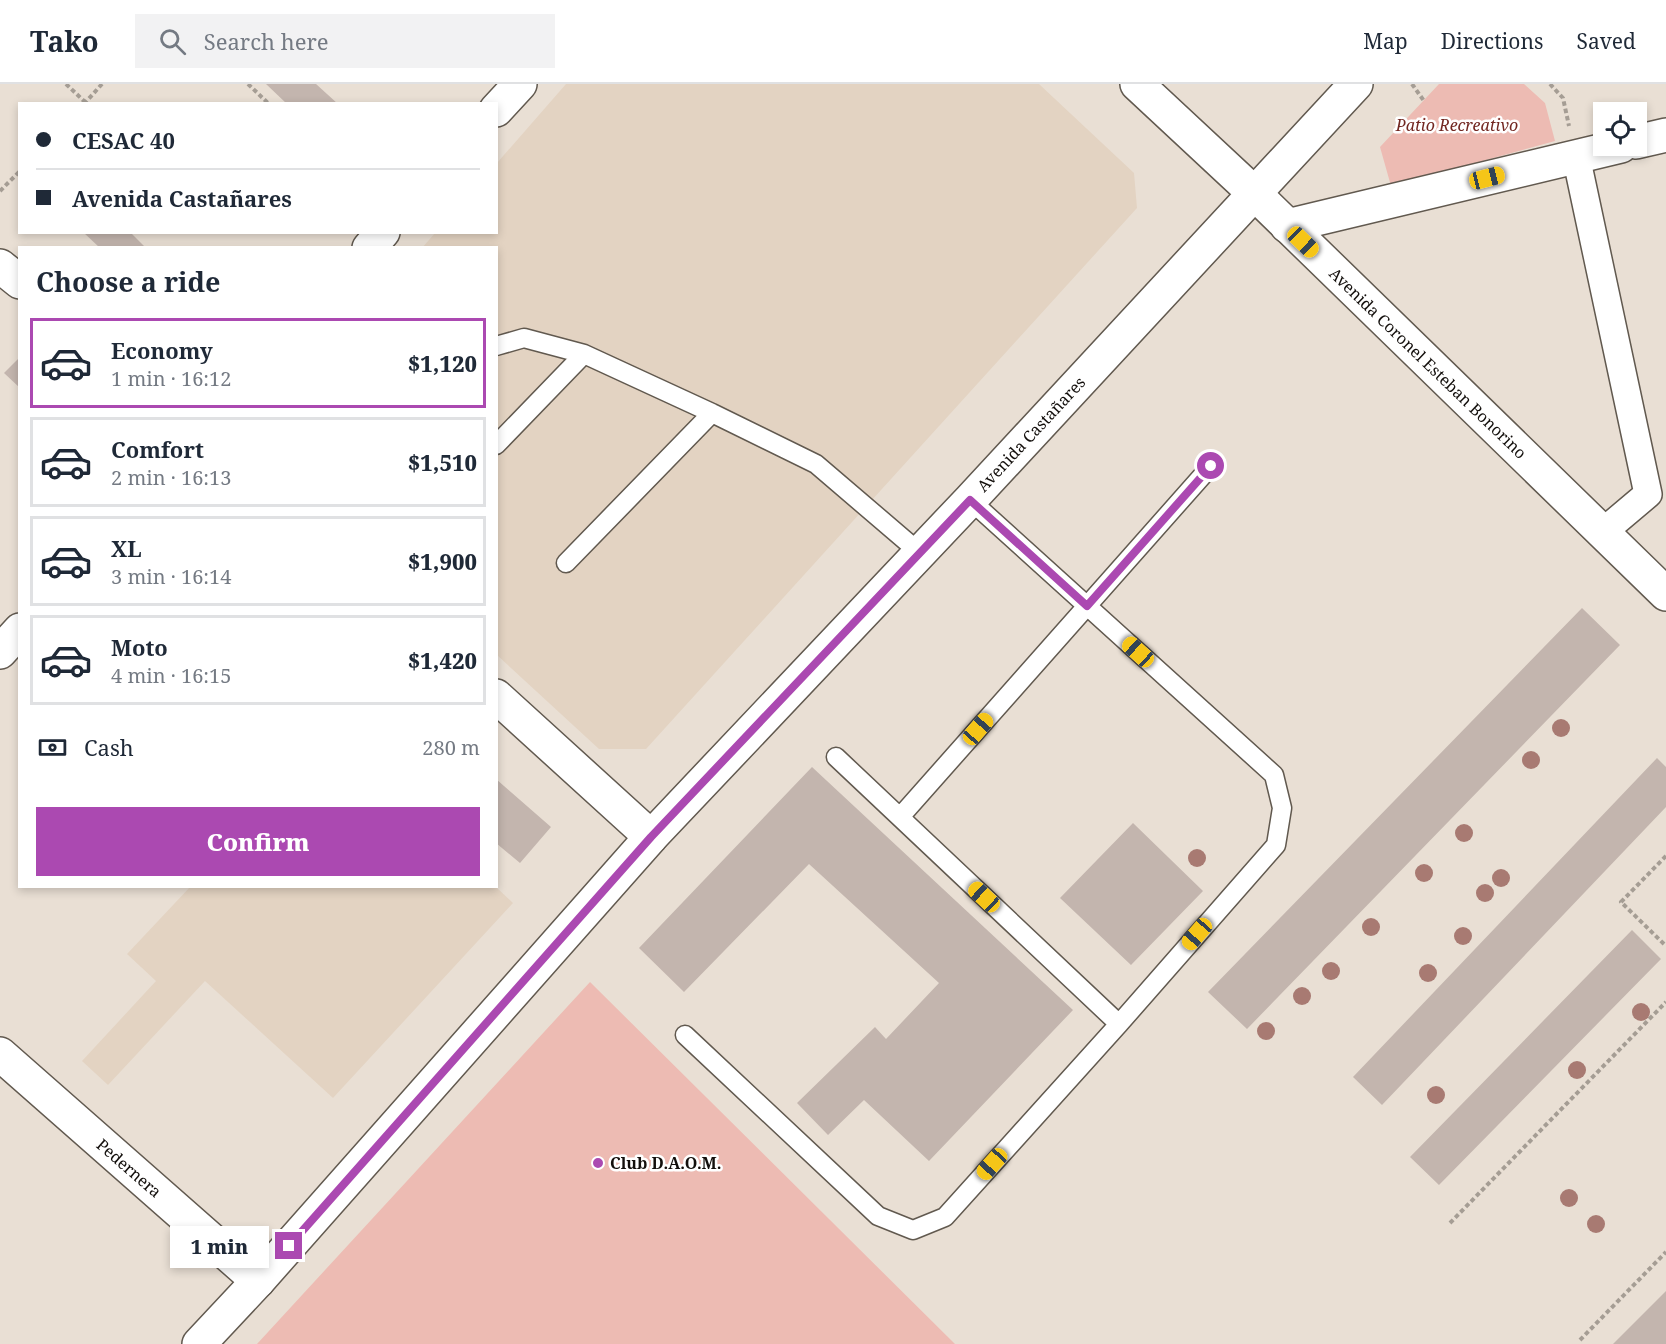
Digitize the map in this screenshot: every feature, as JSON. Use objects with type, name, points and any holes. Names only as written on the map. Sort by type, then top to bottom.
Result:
[{"type":"street","points":[[498,108],[520,84]]},
{"type":"street","name":"Avenida Coronel Esteban Bonorino","points":[[1137,84],[1254,193],[1666,594]]},
{"type":"street","name":"Avenida Castañares","points":[[200,1344],[651,837],[970,500],[1356,84]]},
{"type":"street","points":[[1647,139],[1666,135]]},
{"type":"street","points":[[1287,226],[1593,152]]},
{"type":"street","points":[[1576,156],[1648,494],[1603,532]]},
{"type":"street","points":[[371,246],[381,234]]},
{"type":"street","points":[[0,266],[18,280]]},
{"type":"street","points":[[0,652],[18,632]]},
{"type":"street","points":[[498,698],[651,837]]},
{"type":"street","name":"Pedernera","points":[[0,1054],[258,1281]]},
{"type":"lane","points":[[498,345],[524,338],[584,354],[816,464],[920,553]]},
{"type":"lane","points":[[498,443],[584,354]]},
{"type":"lane","points":[[566,563],[712,413]]},
{"type":"lane","points":[[900,817],[1211,466]]},
{"type":"lane","points":[[686,1035],[878,1216],[913,1230],[945,1217],[1276,845],[1282,808],[1274,775],[970,500]]},
{"type":"lane","points":[[836,757],[1119,1024]]},
{"type":"path","points":[[66,84],[83,102]]},
{"type":"path","points":[[85,102],[102,84]]},
{"type":"path","points":[[248,84],[267,102]]},
{"type":"path","points":[[1412,84],[1424,101]]},
{"type":"path","points":[[1550,84],[1563,98],[1576,156]]},
{"type":"path","points":[[0,191],[18,173]]},
{"type":"path","points":[[1666,856],[1621,902],[1666,946]]},
{"type":"path","points":[[1450,1223],[1666,1002]]},
{"type":"path","points":[[1580,1340],[1666,1252]]},
{"type":"shaded area","points":[[566,84],[1039,84],[1134,173],[1137,208],[646,749],[599,749],[498,656],[498,246],[424,246],[434,234],[498,234],[498,162]]},
{"type":"shaded area","points":[[189,888],[497,888],[513,903],[333,1098],[205,981],[108,1085],[82,1061],[156,981],[127,954]]},
{"type":"green space","name":"Patio Recreativo","points":[[1439,84],[1524,84],[1545,103],[1555,141],[1391,186],[1380,147]]},
{"type":"green space","name":"Club D.A.O.M.","points":[[590,982],[955,1344],[257,1344]]},
{"type":"building","points":[[266,84],[316,84],[336,102],[285,102]]},
{"type":"building","points":[[85,234],[132,234],[144,246],[98,246]]},
{"type":"building","points":[[18,359],[18,386],[4,373]]},
{"type":"building","points":[[1582,608],[1620,645],[1247,1029],[1208,992]]},
{"type":"building","points":[[1657,758],[1666,767],[1666,807],[1382,1105],[1353,1077]]},
{"type":"building","points":[[812,767],[1073,1010],[929,1161],[864,1100],[828,1135],[797,1103],[875,1027],[886,1039],[939,983],[809,864],[684,992],[639,948]]},
{"type":"building","points":[[498,781],[551,827],[520,863],[498,845]]},
{"type":"building","points":[[1133,823],[1203,891],[1131,965],[1060,898]]},
{"type":"building","points":[[1632,930],[1661,959],[1439,1185],[1410,1157]]},
{"type":"building","points":[[1666,1291],[1666,1344],[1613,1344]]},
{"type":"place","name":"Club D.A.O.M.","points":[[598,1163]]},
{"type":"route","points":[[289,1246],[651,837],[970,500],[1087,606],[1211,466]]}]
